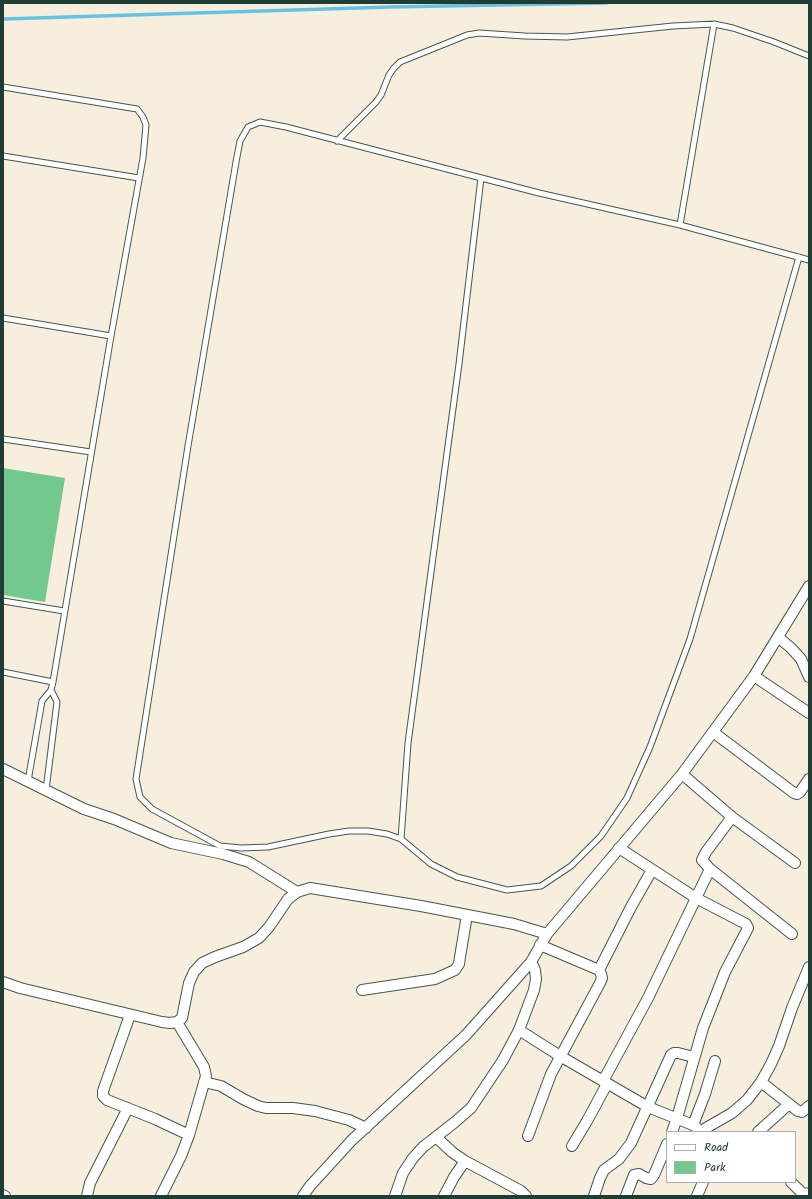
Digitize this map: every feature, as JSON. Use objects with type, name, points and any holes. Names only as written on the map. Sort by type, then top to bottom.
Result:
[{"type":"street","points":[[303,1196],[347,1146],[466,1035],[531,962],[547,934],[682,774],[754,676],[809,586]]},
{"type":"street","points":[[778,637],[801,659],[809,676]]},
{"type":"street","points":[[754,676],[809,714]]},
{"type":"street","points":[[713,732],[794,793],[797,794],[800,792],[809,779]]},
{"type":"street","points":[[3,769],[84,809],[114,819],[171,843],[223,854],[249,862],[263,869],[297,892]]},
{"type":"street","points":[[682,774],[732,816],[795,863]]},
{"type":"street","points":[[732,816],[702,860],[710,869],[792,934]]},
{"type":"street","points":[[619,848],[696,898],[746,924],[748,928],[725,972],[703,1028],[672,1131]]},
{"type":"street","points":[[572,1146],[648,998],[710,869]]},
{"type":"street","points":[[528,1136],[551,1074],[600,983],[601,974],[599,970],[631,907],[652,870]]},
{"type":"street","points":[[3,982],[20,988],[130,1015],[162,1022],[177,1022],[182,1018],[188,983],[194,972],[202,963],[243,947],[259,938],[269,927],[288,899],[297,892],[310,888],[514,924],[547,934]]},
{"type":"street","points":[[362,990],[435,979],[455,970],[459,964],[467,915]]},
{"type":"street","points":[[540,945],[599,970]]},
{"type":"street","points":[[395,1196],[403,1173],[412,1158],[471,1108],[500,1065],[519,1030],[534,990],[536,979],[535,970],[531,962]]},
{"type":"street","points":[[519,1030],[648,1108],[677,1118],[698,1130],[706,1128],[732,1113],[747,1100],[761,1082],[779,1046],[792,1008],[809,967]]},
{"type":"street","points":[[130,1015],[103,1091],[103,1096],[107,1100],[155,1119],[189,1135]]},
{"type":"street","points":[[161,1196],[181,1156],[189,1135],[206,1076],[204,1067],[177,1022]]},
{"type":"street","points":[[594,1196],[604,1170],[619,1159],[631,1143],[671,1055],[678,1053],[694,1057]]},
{"type":"street","points":[[698,1130],[705,1094],[715,1061]]},
{"type":"street","points":[[204,1082],[221,1086],[258,1106],[266,1108],[293,1108],[315,1111],[349,1120],[366,1128]]},
{"type":"street","points":[[761,1082],[798,1111],[802,1112],[809,1106]]},
{"type":"street","points":[[759,1131],[789,1104]]},
{"type":"street","points":[[87,1196],[90,1183],[128,1108]]},
{"type":"street","points":[[436,1137],[452,1152],[465,1161],[521,1191],[526,1196]]},
{"type":"street","points":[[626,1196],[634,1175],[638,1174],[651,1179],[666,1146]]},
{"type":"street","points":[[444,1196],[454,1177],[465,1161]]},
{"type":"street","points":[[697,1196],[703,1183]]},
{"type":"street","points":[[792,1183],[802,1193],[809,1194]]},
{"type":"lane","points":[[680,225],[714,24]]},
{"type":"lane","points":[[337,141],[376,102],[381,95],[389,75],[400,62],[467,35],[479,33],[567,37],[673,26],[714,24],[733,28],[809,56]]},
{"type":"lane","points":[[3,87],[137,109],[143,117],[146,125],[146,137],[110,336],[53,682],[51,690],[42,701],[28,781]]},
{"type":"lane","points":[[799,257],[690,639],[650,747],[627,798],[602,836],[571,866],[541,886],[507,890],[457,877],[431,864],[401,839],[387,834],[368,831],[329,834],[268,847],[241,848],[220,846],[152,809],[140,797],[136,779],[188,446],[240,141],[248,128],[260,122],[286,127],[539,193],[680,225],[799,257],[809,260]]},
{"type":"lane","points":[[3,156],[139,178]]},
{"type":"lane","points":[[401,839],[408,743],[458,372],[481,178]]},
{"type":"lane","points":[[3,318],[110,336]]},
{"type":"lane","points":[[3,439],[91,452]]},
{"type":"lane","points":[[3,601],[64,611]]},
{"type":"lane","points":[[3,672],[53,682]]},
{"type":"lane","points":[[46,790],[57,702],[51,690]]},
{"type":"green space","points":[[3,468],[65,478],[45,602],[3,595]]},
{"type":"waterway","points":[[3,19],[390,7],[607,3]]}]
